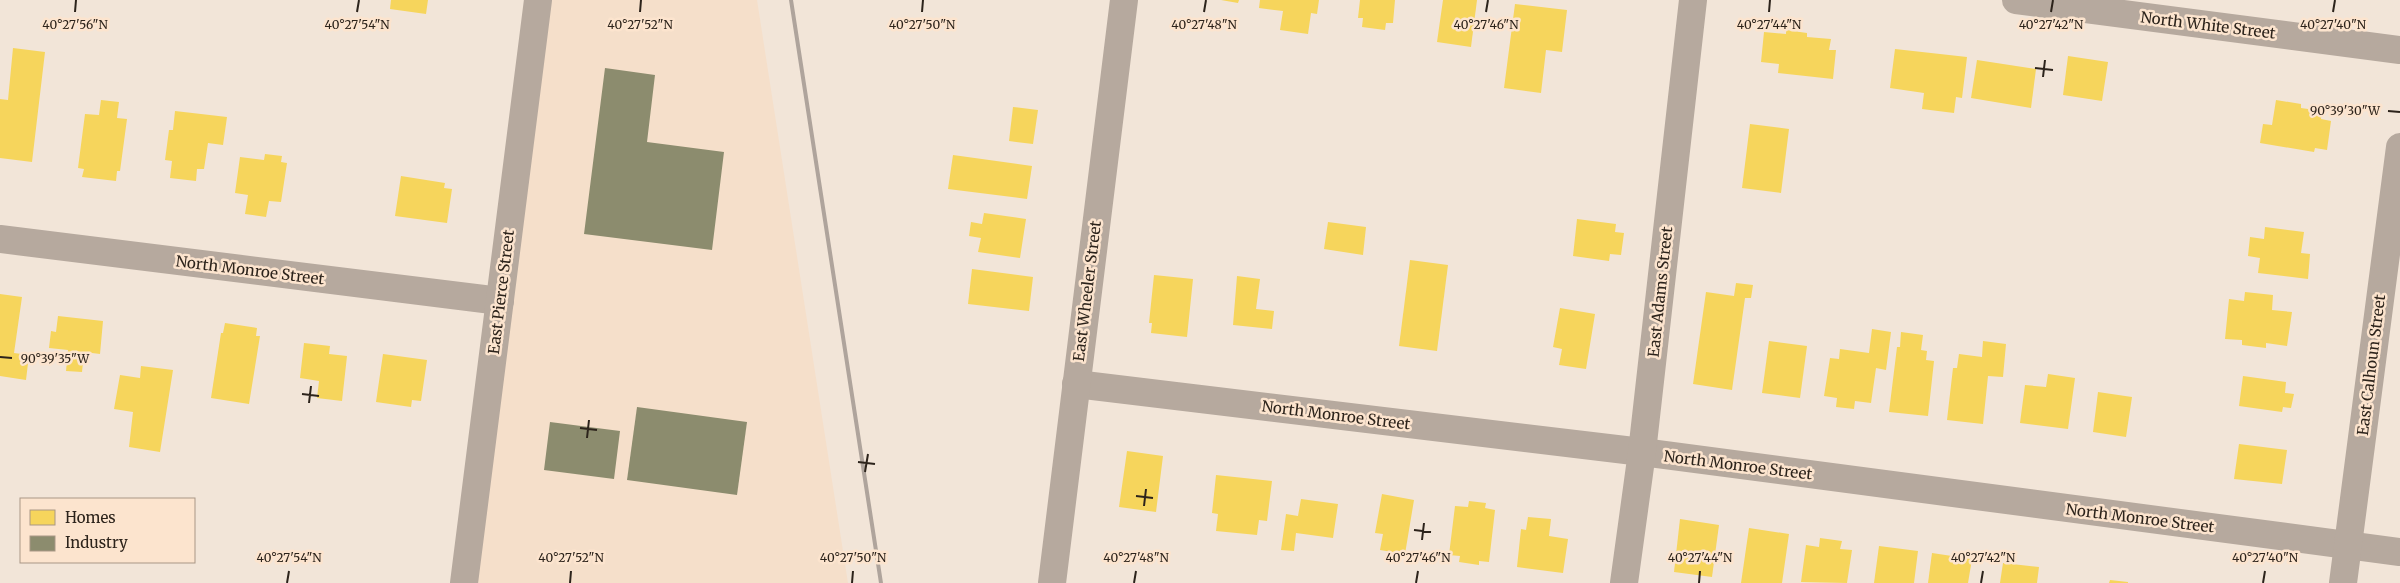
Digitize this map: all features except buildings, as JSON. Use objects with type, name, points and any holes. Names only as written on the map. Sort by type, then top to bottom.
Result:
[{"type":"street","name":"East Pierce Street","points":[[464,583],[538,0]]},
{"type":"street","name":"East Wheeler Street","points":[[1052,583],[1124,0]]},
{"type":"street","name":"East Adams Street","points":[[1624,583],[1642,452],[1693,0]]},
{"type":"street","name":"North White Street","points":[[2016,0],[2400,50]]},
{"type":"street","name":"East Calhoun Street","points":[[2343,583],[2400,147]]},
{"type":"street","name":"North Monroe Street","points":[[0,239],[500,301]]},
{"type":"street","name":"North Monroe Street","points":[[1076,384],[1642,452],[2400,552]]},
{"type":"shaded area","points":[[538,0],[757,0],[848,583],[464,583]]},
{"type":"railway","points":[[791,0],[881,583]]}]
